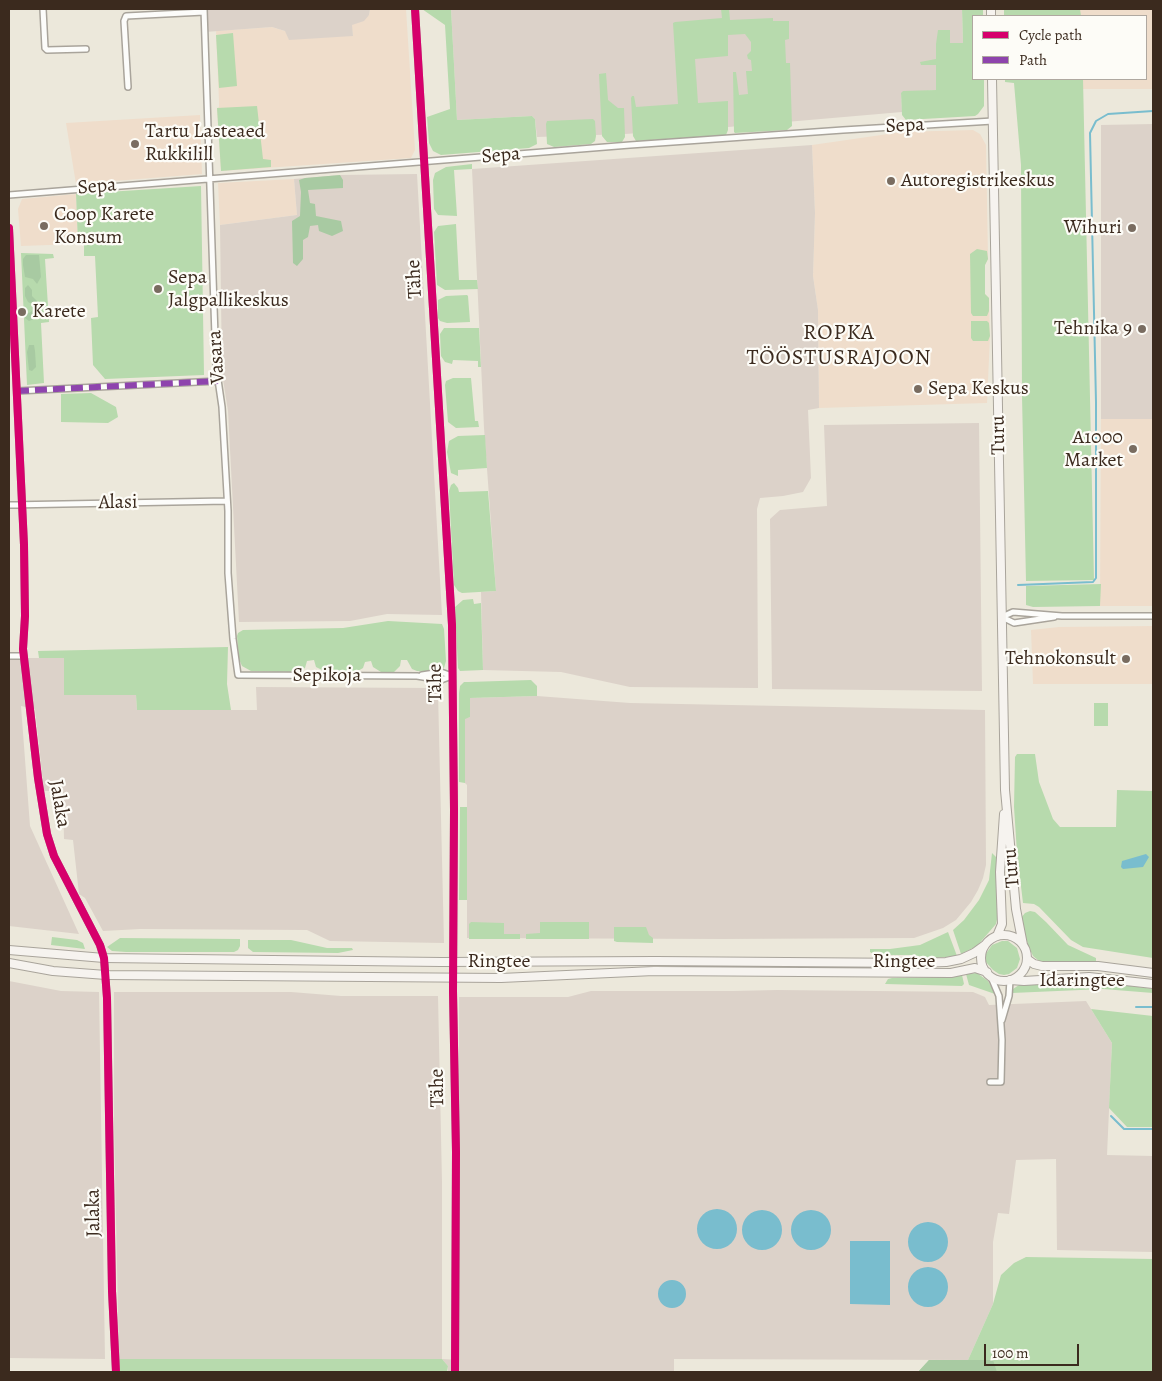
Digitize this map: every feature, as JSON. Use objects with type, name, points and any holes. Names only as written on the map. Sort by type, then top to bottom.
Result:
[{"type":"main road","name":"Turu","points":[[992,80],[1005,790],[1015,901],[1023,945]]},
{"type":"main road","name":"Turu","points":[[997,936],[1002,924],[1000,872],[1005,790]]},
{"type":"main road","points":[[997,936],[1011,936],[1023,945],[1027,958],[1022,972],[1010,980],[989,975],[983,966],[981,959],[985,945],[997,936]]},
{"type":"main road","name":"Ringtee","points":[[9,950],[104,958],[453,962],[946,962],[968,956],[985,945]]},
{"type":"main road","name":"Idaringtee","points":[[1027,958],[1034,964],[1042,966],[1098,966],[1153,973]]},
{"type":"main road","name":"Ringtee","points":[[9,963],[53,971],[106,975],[453,978],[654,971],[950,973],[975,968],[989,975]]},
{"type":"main road","name":"Idaringtee","points":[[1010,980],[1024,981],[1089,976],[1153,984]]},
{"type":"street","points":[[43,9],[45,48],[47,50],[86,49]]},
{"type":"street","name":"Tähe","points":[[416,9],[452,625],[453,978],[456,1152],[455,1372]]},
{"type":"street","points":[[128,87],[124,21],[126,16],[204,10]]},
{"type":"street","name":"Vasara","points":[[204,10],[218,381],[222,407],[228,500],[228,573],[238,675]]},
{"type":"street","name":"Sepa","points":[[9,195],[424,163],[638,144],[993,121]]},
{"type":"street","name":"Jalaka","points":[[9,228],[12,352],[17,390],[24,571],[24,656],[38,778],[47,834],[54,856],[100,945],[106,975],[112,1291],[116,1372]]},
{"type":"street","points":[[17,390],[218,381]]},
{"type":"street","name":"Alasi","points":[[9,505],[228,500]]},
{"type":"street","points":[[1002,617],[1013,612],[1062,616],[1153,616]]},
{"type":"street","points":[[1002,617],[1014,623],[1062,616]]},
{"type":"street","points":[[9,656],[24,656]]},
{"type":"street","name":"Sepikoja","points":[[238,675],[417,676],[441,680],[452,676]]},
{"type":"street","points":[[989,975],[999,996],[1001,1025],[1001,1082],[990,1082]]},
{"type":"street","points":[[1001,1025],[1009,996],[1010,980]]},
{"type":"shaded area","points":[[204,9],[370,9],[369,15],[364,21],[352,25],[353,36],[289,40],[285,31],[272,27],[205,32]]},
{"type":"shaded area","points":[[370,9],[406,9],[415,150],[411,158],[221,171],[217,108],[219,107],[219,101],[216,31],[272,27],[285,31],[353,36],[351,24],[369,15]]},
{"type":"shaded area","points":[[451,9],[962,9],[963,43],[936,44],[937,90],[901,93],[902,112],[728,127],[625,134],[537,137],[535,119],[532,116],[457,120]]},
{"type":"shaded area","points":[[1080,9],[1153,9],[1153,89],[1083,89],[1083,80],[1147,80],[1147,15],[1080,15]]},
{"type":"shaded area","name":"Tartu Lasteaed Rukkilill","points":[[200,115],[202,174],[76,184],[66,123]]},
{"type":"shaded area","points":[[1153,124],[1153,419],[1101,419],[1101,125]]},
{"type":"shaded area","points":[[973,130],[980,134],[986,145],[988,259],[985,265],[985,294],[989,298],[990,336],[987,403],[819,408],[818,310],[813,276],[815,213],[812,145],[902,132]]},
{"type":"shaded area","points":[[812,145],[815,213],[813,276],[818,310],[819,408],[808,410],[811,478],[803,492],[760,498],[757,509],[758,688],[630,687],[561,672],[483,670],[481,592],[496,591],[484,428],[472,169]]},
{"type":"shaded area","points":[[417,174],[442,615],[387,614],[350,621],[239,622],[228,411],[222,373],[220,225],[297,215],[294,179],[340,175]]},
{"type":"shaded area","points":[[294,179],[297,215],[220,225],[218,183]]},
{"type":"shaded area","points":[[76,194],[78,244],[21,246],[18,209],[22,199]]},
{"type":"shaded area","points":[[1101,419],[1153,419],[1153,606],[1100,606]]},
{"type":"shaded area","points":[[979,423],[982,691],[772,689],[770,519],[780,510],[827,506],[824,425]]},
{"type":"shaded area","points":[[1153,626],[1153,684],[1033,684],[1031,630],[1059,627]]},
{"type":"shaded area","points":[[9,658],[64,658],[64,695],[136,695],[137,710],[257,710],[256,687],[434,688],[438,692],[444,943],[330,941],[307,930],[140,929],[103,931],[85,898],[79,894],[73,840],[64,839],[63,791],[44,791],[35,709],[21,706],[30,826],[79,934],[9,926]]},
{"type":"shaded area","points":[[537,696],[630,703],[985,710],[986,865],[978,890],[956,920],[943,928],[914,938],[467,938],[465,718],[470,717],[470,698]]},
{"type":"shaded area","points":[[9,981],[61,991],[99,992],[105,1359],[9,1358]]},
{"type":"shaded area","points":[[591,991],[973,992],[985,997],[989,1005],[1086,1001],[1112,1043],[1107,1155],[1153,1156],[1153,1252],[1057,1250],[1056,1159],[1016,1160],[1009,1214],[998,1213],[993,1242],[993,1304],[968,1360],[674,1359],[674,1372],[448,1372],[448,1366],[442,1359],[459,1360],[459,997],[568,997]]},
{"type":"shaded area","points":[[114,992],[291,992],[341,996],[438,996],[442,1182],[442,1359],[119,1359],[114,1125]]},
{"type":"green space","points":[[422,9],[451,9],[457,120],[532,116],[535,119],[537,144],[529,148],[441,155],[433,151],[429,143],[427,117],[450,109],[445,25]]},
{"type":"green space","points":[[721,9],[729,9],[730,20],[773,18],[773,21],[789,21],[789,39],[785,40],[786,63],[790,63],[792,126],[787,130],[734,132],[733,72],[736,72],[739,95],[748,94],[746,71],[752,71],[751,60],[748,59],[747,55],[751,51],[751,42],[745,34],[728,35],[728,56],[695,59],[698,103],[728,101],[728,130],[726,135],[636,141],[633,136],[632,96],[634,96],[636,107],[678,104],[673,23],[722,18]]},
{"type":"green space","points":[[962,9],[983,9],[983,15],[972,15],[972,80],[984,80],[984,106],[975,116],[906,120],[902,115],[901,93],[903,91],[936,90],[936,65],[921,65],[920,62],[936,59],[938,30],[950,30],[950,43],[963,43]]},
{"type":"green space","points":[[1004,9],[1080,9],[1081,15],[1004,15]]},
{"type":"green space","points":[[233,33],[237,86],[219,88],[216,35]]},
{"type":"green space","points":[[606,73],[608,100],[618,108],[624,108],[625,137],[622,142],[607,142],[602,136],[599,74]]},
{"type":"green space","points":[[1005,80],[1083,80],[1094,580],[1026,581],[1022,396],[1021,165],[1014,83],[1005,82]]},
{"type":"green space","points":[[257,106],[263,159],[271,160],[271,167],[221,171],[217,108]]},
{"type":"green space","points":[[593,119],[595,121],[596,136],[595,141],[591,144],[554,147],[547,144],[547,121]]},
{"type":"green space","points":[[472,164],[472,169],[454,170],[457,216],[438,215],[434,209],[433,180],[435,173],[446,167]]},
{"type":"green space","points":[[340,175],[343,180],[343,188],[308,190],[310,203],[315,204],[316,216],[341,221],[343,231],[332,236],[319,231],[318,225],[310,226],[308,237],[303,240],[303,259],[297,266],[293,263],[292,221],[300,216],[301,192],[299,180]]},
{"type":"green space","name":"Sepa Jalgpallikeskus","points":[[201,186],[204,375],[105,379],[93,365],[91,318],[98,317],[95,256],[84,256],[84,244],[78,244],[76,194]]},
{"type":"green space","points":[[456,224],[459,280],[477,280],[478,289],[445,290],[437,285],[434,232],[438,226]]},
{"type":"green space","points":[[977,249],[987,251],[985,294],[989,298],[989,311],[987,316],[973,316],[971,313],[970,254]]},
{"type":"green space","points":[[21,253],[53,254],[54,258],[45,259],[49,322],[41,323],[44,383],[27,385]]},
{"type":"green space","points":[[26,255],[39,255],[41,277],[37,284],[33,279],[25,277],[23,259]]},
{"type":"green space","points":[[28,285],[32,290],[32,296],[43,312],[39,317],[29,321],[25,318],[26,312],[32,311],[32,304],[28,302],[25,296],[25,288]]},
{"type":"green space","points":[[467,295],[470,322],[447,323],[440,321],[438,318],[438,300],[446,296]]},
{"type":"green space","points":[[971,321],[987,321],[989,323],[990,336],[988,341],[973,341],[971,338]]},
{"type":"green space","points":[[444,328],[479,328],[481,367],[478,367],[478,361],[453,360],[452,364],[445,362],[441,356],[440,334]]},
{"type":"green space","points":[[29,345],[34,345],[35,351],[36,367],[32,371],[29,370],[27,352]]},
{"type":"green space","points":[[453,378],[471,378],[475,421],[478,421],[479,427],[456,428],[448,422],[445,385],[446,381]]},
{"type":"green space","points":[[91,393],[116,407],[118,417],[108,423],[61,422],[61,394]]},
{"type":"green space","points":[[485,435],[487,468],[458,470],[458,476],[451,473],[447,452],[449,441],[458,436]]},
{"type":"green space","points":[[454,483],[459,492],[488,491],[496,591],[462,593],[454,585],[449,491]]},
{"type":"green space","points":[[1101,584],[1100,606],[1033,607],[1026,605],[1026,586]]},
{"type":"green space","points":[[473,599],[474,604],[481,603],[483,670],[460,671],[458,668],[455,607],[463,600]]},
{"type":"green space","points":[[388,621],[442,624],[446,661],[444,668],[428,672],[417,671],[412,669],[407,660],[401,660],[400,666],[394,672],[381,672],[373,667],[371,661],[365,662],[363,668],[358,671],[326,672],[316,667],[314,660],[307,661],[305,668],[298,672],[251,671],[242,666],[239,659],[237,636],[243,630],[343,628]]},
{"type":"green space","points":[[228,647],[227,684],[231,710],[137,710],[136,695],[64,695],[64,658],[39,658],[38,651]]},
{"type":"green space","points":[[531,680],[537,686],[537,696],[470,698],[470,717],[465,719],[465,783],[459,782],[460,686],[464,682]]},
{"type":"green space","points":[[1094,703],[1108,703],[1108,726],[1094,726]]},
{"type":"green space","points":[[1017,754],[1035,754],[1039,782],[1053,819],[1060,827],[1116,827],[1117,790],[1153,791],[1153,958],[1083,947],[1071,940],[1039,907],[1034,904],[1023,903],[1014,807],[1015,757]]},
{"type":"green space","points":[[460,807],[467,807],[467,900],[459,900]]},
{"type":"green space","points":[[992,853],[996,857],[998,915],[996,924],[977,946],[961,954],[953,930],[964,920],[979,900],[989,880]]},
{"type":"green space","points":[[1030,911],[1035,912],[1068,945],[1096,958],[1096,962],[1039,961],[1033,956],[1028,945],[1021,918]]},
{"type":"green space","points":[[471,922],[504,923],[504,934],[520,934],[520,939],[469,939],[469,924]]},
{"type":"green space","points":[[540,922],[589,922],[589,939],[526,939],[526,934],[540,933]]},
{"type":"green space","points":[[614,927],[646,927],[649,935],[653,938],[653,943],[614,941]]},
{"type":"green space","points":[[948,932],[957,956],[935,958],[909,955],[875,955],[870,952],[870,949],[890,949],[920,945]]},
{"type":"green space","points":[[52,937],[77,940],[83,943],[85,949],[51,945]]},
{"type":"green space","points":[[120,938],[240,939],[240,946],[234,952],[126,952],[112,951],[107,947]]},
{"type":"green space","points":[[248,940],[291,940],[327,948],[352,948],[353,950],[338,953],[253,952],[248,948]]},
{"type":"green space","points":[[1008,941],[1017,948],[1020,959],[1017,968],[1004,975],[993,970],[985,961],[985,955],[992,945]]},
{"type":"green space","points":[[977,973],[988,981],[995,994],[969,985],[966,974]]},
{"type":"green space","points":[[962,975],[964,984],[962,986],[885,984],[888,979],[892,978]]},
{"type":"green space","points":[[1041,982],[1109,983],[1153,989],[1153,993],[1103,989],[1012,993],[1013,989],[1019,985]]},
{"type":"green space","points":[[1091,1009],[1153,1016],[1153,1127],[1127,1127],[1109,1108],[1112,1043]]},
{"type":"green space","points":[[1026,1257],[1153,1259],[1153,1372],[918,1372],[929,1360],[968,1360],[993,1304],[1001,1275],[1014,1263]]},
{"type":"green space","points":[[119,1359],[442,1359],[448,1366],[447,1372],[120,1372]]},
{"type":"green space","points":[[929,1360],[993,1360],[997,1372],[918,1372]]},
{"type":"water","points":[[1146,854],[1149,857],[1143,867],[1123,869],[1121,867],[1122,861]]},
{"type":"water","points":[[717,1209],[731,1215],[737,1229],[731,1243],[717,1249],[703,1243],[697,1229],[703,1215]]},
{"type":"water","points":[[762,1210],[776,1216],[782,1230],[776,1244],[762,1250],[748,1244],[742,1230],[748,1216]]},
{"type":"water","points":[[811,1210],[825,1216],[831,1230],[825,1244],[811,1250],[797,1244],[791,1230],[797,1216]]},
{"type":"water","points":[[928,1222],[942,1228],[948,1242],[942,1256],[928,1262],[914,1256],[908,1242],[914,1228]]},
{"type":"water","points":[[850,1241],[890,1241],[890,1305],[850,1304]]},
{"type":"water","points":[[928,1267],[942,1273],[948,1287],[942,1301],[928,1307],[914,1301],[908,1287],[914,1273]]},
{"type":"water","points":[[672,1280],[682,1284],[686,1294],[682,1304],[672,1308],[662,1304],[658,1294],[662,1284]]},
{"type":"waterway","points":[[1018,585],[1093,582],[1096,578],[1096,402],[1090,133],[1096,121],[1108,114],[1153,111]]},
{"type":"waterway","points":[[1136,1007],[1153,1007]]},
{"type":"waterway","points":[[1111,1116],[1124,1129],[1153,1129]]},
{"type":"marked path","points":[[17,391],[218,381]]},
{"type":"cycle path","points":[[415,9],[452,625],[453,991],[456,1152],[455,1372]]},
{"type":"cycle path","points":[[9,228],[24,545],[25,616],[23,649],[38,778],[47,834],[54,856],[100,945],[104,958],[107,998],[112,1291],[116,1372]]},
{"type":"place","name":"Tartu Lasteaed Rukkilill","points":[[135,144]]},
{"type":"place","name":"Autoregistrikeskus","points":[[891,181]]},
{"type":"place","name":"Coop Karete Konsum","points":[[44,226]]},
{"type":"place","name":"Wihuri","points":[[1132,228]]},
{"type":"place","name":"Sepa Jalgpallikeskus","points":[[158,289]]},
{"type":"place","name":"Karete","points":[[22,312]]},
{"type":"place","name":"Tehnika 9","points":[[1142,329]]},
{"type":"place","name":"Sepa Keskus","points":[[918,389]]},
{"type":"place","name":"A1000 Market","points":[[1133,449]]},
{"type":"place","name":"Tehnokonsult","points":[[1126,659]]},
{"type":"district","name":"ROPKA TÖÖSTUSRAJOON","points":[[839,346]]}]
